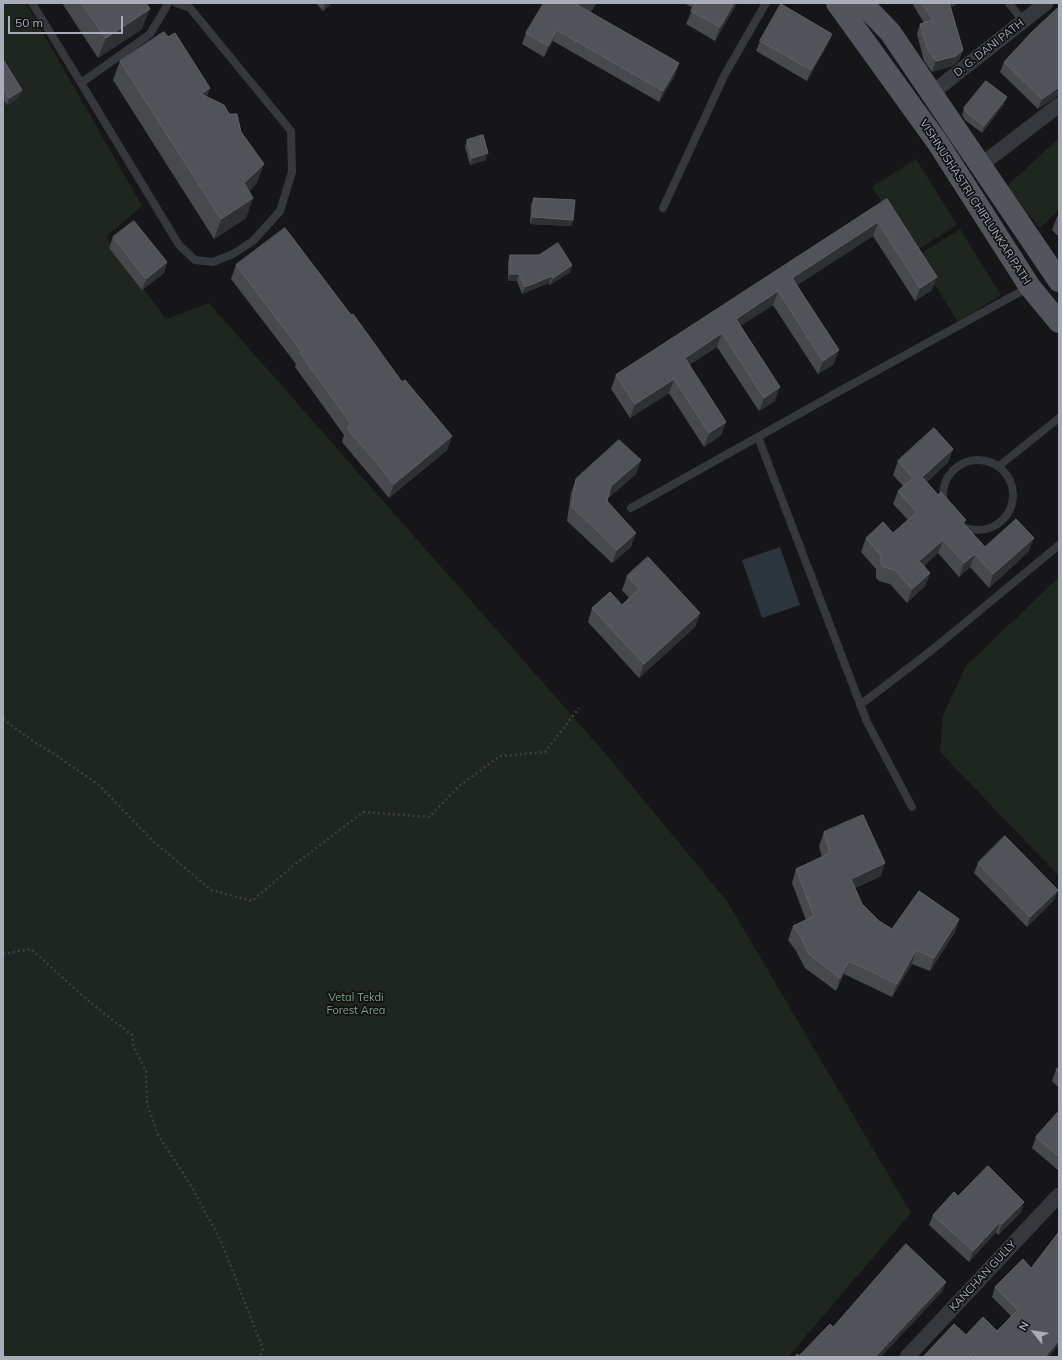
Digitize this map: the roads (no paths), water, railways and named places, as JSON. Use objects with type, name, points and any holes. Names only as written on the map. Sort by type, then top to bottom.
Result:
[{"type":"main road","name":"VISHNUSHASTRI CHIPLUNKAR PATH","points":[[837,3],[938,143],[1030,287],[1059,322]]},
{"type":"main road","points":[[862,3],[890,32],[1059,281]]},
{"type":"street","name":"D. G. DANI PATH","points":[[932,93],[1046,3]]},
{"type":"street","points":[[981,165],[1059,105]]},
{"type":"street","name":"KANCHAN GULLY","points":[[907,1357],[1059,1195]]},
{"type":"lane","points":[[32,3],[179,244],[195,260],[213,262],[233,254],[253,241],[280,211],[292,172],[291,131],[190,8],[176,3]]},
{"type":"lane","points":[[81,83],[150,34],[168,3]]},
{"type":"lane","points":[[581,3],[589,8],[592,3]]},
{"type":"lane","points":[[663,208],[725,74],[766,3]]},
{"type":"lane","points":[[1009,3],[1023,21]]},
{"type":"lane","points":[[631,508],[1030,287]]},
{"type":"lane","points":[[999,466],[1059,418]]},
{"type":"lane","points":[[758,437],[867,722],[912,807]]},
{"type":"lane","points":[[976,460],[988,461],[999,466],[1007,475],[1012,486],[1014,498],[1007,515],[993,528],[969,530],[958,524],[949,516],[944,504],[943,492],[946,480],[954,470],[964,463],[976,460]]},
{"type":"lane","points":[[860,704],[932,650],[1059,545]]},
{"type":"park label","name":"Vetal Tekdi Forest Area","points":[[356,1004]]}]
